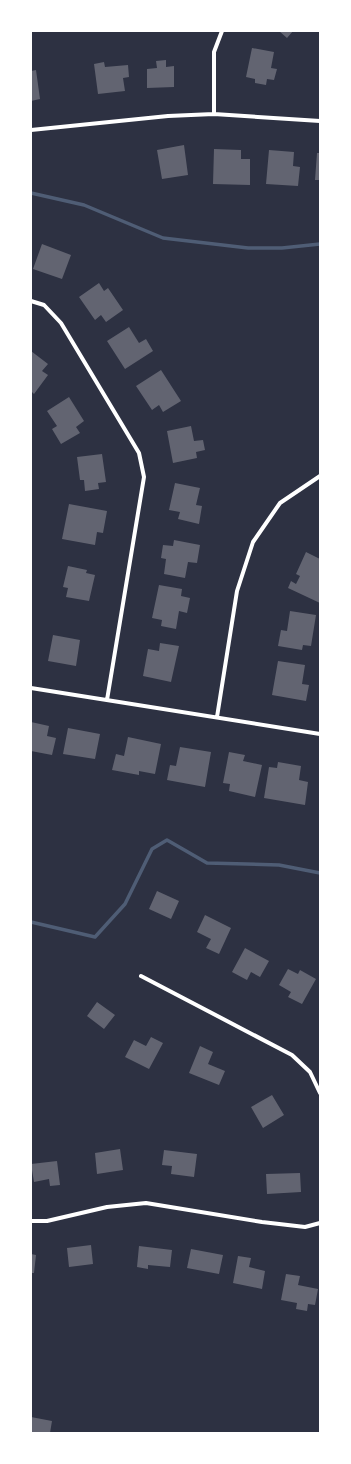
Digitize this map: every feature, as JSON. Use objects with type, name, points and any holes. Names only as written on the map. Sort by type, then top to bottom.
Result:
[{"type":"street","points":[[214,114],[214,52],[222,31]]},
{"type":"street","points":[[31,130],[168,116],[214,114],[320,121]]},
{"type":"street","points":[[31,301],[44,305],[61,323],[139,453],[144,477],[107,700]]},
{"type":"street","points":[[217,717],[237,591],[253,542],[280,503],[320,476]]},
{"type":"street","points":[[31,688],[320,734]]},
{"type":"street","points":[[141,976],[292,1055],[310,1072],[320,1093]]},
{"type":"street","points":[[31,1221],[46,1220],[107,1207],[146,1203],[305,1227],[320,1223]]},
{"type":"building","points":[[279,31],[293,31],[287,38]]},
{"type":"building","points":[[252,48],[274,52],[271,68],[277,69],[274,80],[267,79],[266,85],[255,83],[255,79],[246,77]]},
{"type":"building","points":[[166,60],[166,67],[174,66],[174,87],[147,88],[147,69],[157,68],[156,61]]},
{"type":"building","points":[[104,62],[105,67],[128,65],[129,77],[123,78],[125,91],[98,94],[94,64]]},
{"type":"building","points":[[36,70],[40,99],[31,101],[31,71]]},
{"type":"building","points":[[184,145],[188,175],[162,179],[157,150]]},
{"type":"building","points":[[214,149],[241,150],[241,159],[250,159],[250,185],[213,184]]},
{"type":"building","points":[[269,150],[294,152],[293,166],[300,167],[298,186],[266,184]]},
{"type":"building","points":[[317,153],[320,153],[320,180],[315,180]]},
{"type":"building","points":[[42,244],[71,255],[62,279],[33,269]]},
{"type":"building","points":[[99,283],[104,291],[108,288],[123,310],[106,322],[101,315],[95,320],[79,297]]},
{"type":"building","points":[[129,327],[139,343],[146,339],[153,351],[125,369],[107,341]]},
{"type":"building","points":[[31,351],[48,364],[42,371],[48,375],[34,394],[31,391]]},
{"type":"building","points":[[161,370],[181,401],[163,412],[159,405],[152,410],[136,386]]},
{"type":"building","points":[[69,397],[84,421],[76,427],[80,433],[61,444],[52,429],[57,426],[47,411]]},
{"type":"building","points":[[191,426],[194,441],[203,440],[205,450],[196,452],[197,458],[173,463],[167,431]]},
{"type":"building","points":[[102,454],[106,482],[98,483],[99,489],[85,491],[84,480],[80,480],[77,457]]},
{"type":"building","points":[[175,483],[200,488],[196,505],[202,506],[199,524],[178,519],[180,512],[169,510]]},
{"type":"building","points":[[69,504],[107,511],[103,533],[97,532],[95,545],[62,539]]},
{"type":"building","points":[[174,540],[200,545],[197,563],[188,562],[185,578],[164,574],[166,559],[161,558],[163,545],[173,546]]},
{"type":"building","points":[[306,552],[320,559],[320,603],[288,588],[291,581],[296,584],[300,576],[296,574]]},
{"type":"building","points":[[68,566],[87,570],[86,573],[95,575],[89,601],[66,597],[68,588],[63,587]]},
{"type":"building","points":[[159,585],[182,589],[181,596],[190,598],[187,613],[179,611],[176,629],[161,626],[162,620],[152,618]]},
{"type":"building","points":[[290,611],[316,615],[311,646],[303,645],[302,650],[278,646],[281,630],[287,631]]},
{"type":"building","points":[[53,635],[80,640],[76,666],[48,661]]},
{"type":"building","points":[[160,643],[179,646],[171,682],[143,676],[148,649],[159,651]]},
{"type":"building","points":[[278,661],[305,665],[302,684],[309,685],[306,701],[272,695]]},
{"type":"building","points":[[31,722],[49,726],[47,736],[56,738],[52,755],[31,751]]},
{"type":"building","points":[[68,728],[100,734],[95,759],[63,754]]},
{"type":"building","points":[[128,737],[161,744],[155,774],[139,771],[139,775],[112,770],[116,754],[124,756]]},
{"type":"building","points":[[180,747],[211,752],[205,787],[167,780],[170,765],[176,766]]},
{"type":"building","points":[[229,752],[245,755],[243,761],[262,765],[255,797],[229,791],[230,784],[223,783]]},
{"type":"building","points":[[278,762],[301,766],[299,780],[308,782],[305,805],[264,798],[269,767],[277,768]]},
{"type":"building","points":[[157,891],[179,901],[171,919],[149,909]]},
{"type":"building","points":[[205,915],[231,928],[219,954],[206,948],[211,939],[197,932]]},
{"type":"building","points":[[245,948],[269,961],[260,977],[251,972],[247,980],[232,972]]},
{"type":"building","points":[[288,969],[298,974],[300,970],[316,979],[302,1004],[288,997],[291,992],[279,985]]},
{"type":"building","points":[[97,1002],[115,1015],[104,1029],[87,1016]]},
{"type":"building","points":[[151,1037],[163,1043],[149,1069],[125,1057],[134,1040],[146,1046]]},
{"type":"building","points":[[200,1046],[213,1052],[208,1064],[225,1071],[219,1085],[189,1073]]},
{"type":"building","points":[[272,1095],[284,1115],[263,1128],[251,1107]]},
{"type":"building","points":[[120,1149],[123,1170],[97,1174],[95,1153]]},
{"type":"building","points":[[164,1150],[197,1154],[194,1177],[171,1174],[172,1166],[162,1165]]},
{"type":"building","points":[[57,1161],[60,1185],[50,1186],[49,1179],[34,1182],[31,1164]]},
{"type":"building","points":[[300,1173],[301,1192],[267,1194],[266,1174]]},
{"type":"building","points":[[91,1245],[93,1264],[69,1267],[67,1248]]},
{"type":"building","points":[[139,1246],[172,1250],[170,1267],[148,1265],[148,1269],[137,1267]]},
{"type":"building","points":[[191,1249],[223,1255],[219,1274],[187,1268]]},
{"type":"building","points":[[31,1254],[36,1255],[34,1273],[31,1273]]},
{"type":"building","points":[[238,1256],[251,1258],[249,1267],[265,1271],[262,1289],[233,1283]]},
{"type":"building","points":[[286,1274],[300,1276],[298,1285],[318,1289],[315,1305],[308,1304],[307,1311],[296,1309],[297,1303],[281,1300]]},
{"type":"building","points":[[31,1417],[52,1421],[50,1433],[31,1433]]},
{"type":"waterway","points":[[31,193],[84,205],[163,238],[248,248],[282,248],[320,244]]},
{"type":"waterway","points":[[31,922],[95,937],[125,904],[152,849],[167,840],[207,863],[279,865],[320,873]]}]
